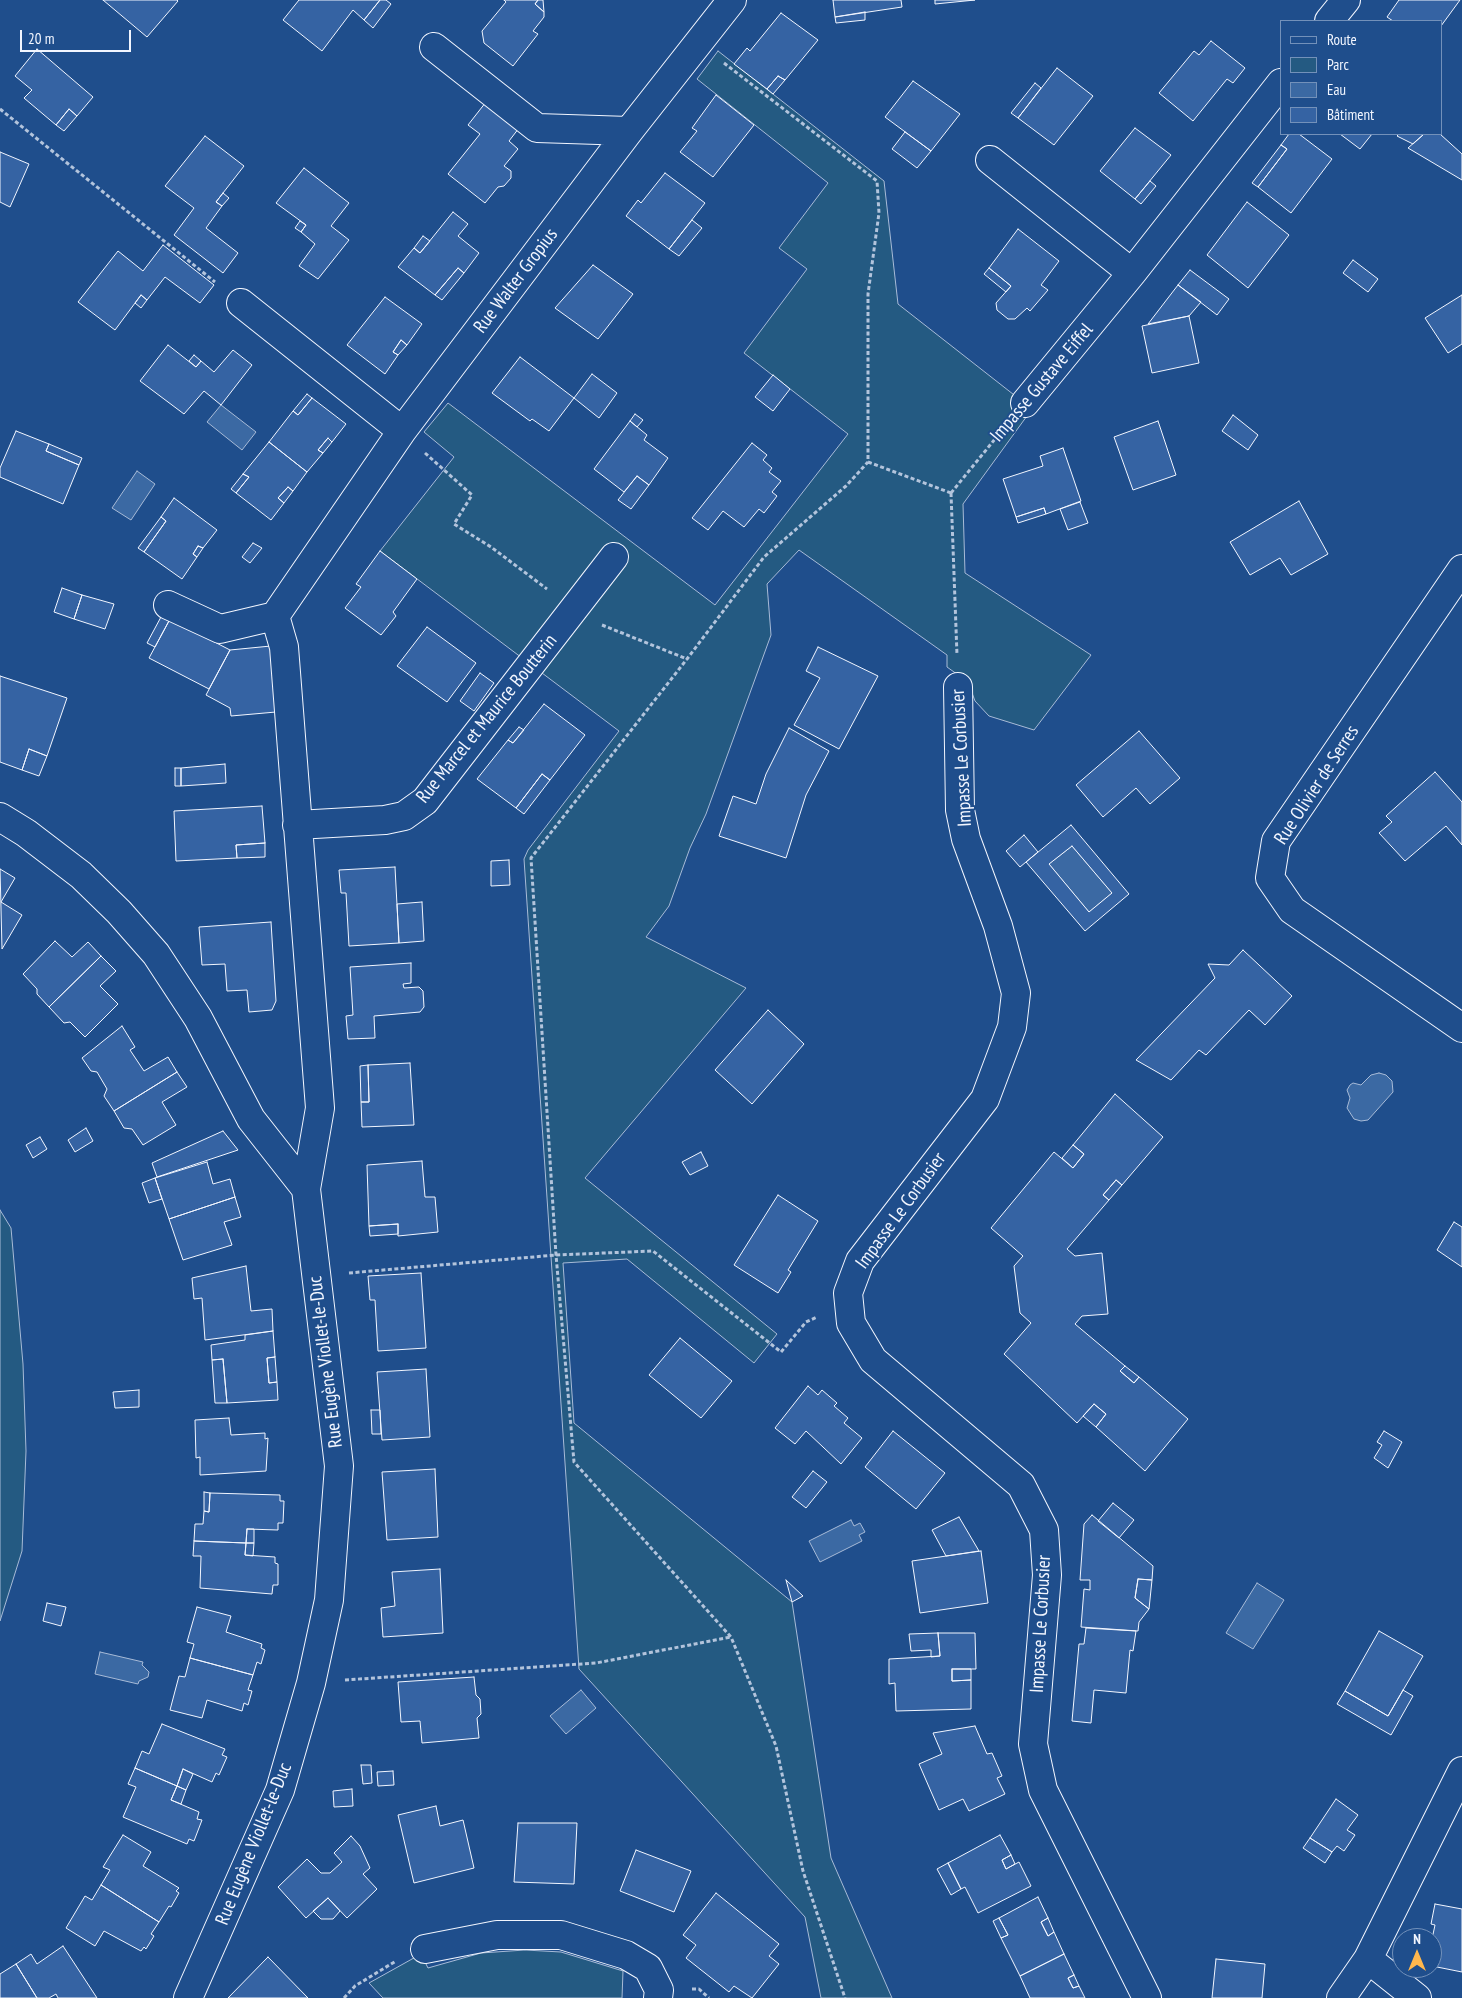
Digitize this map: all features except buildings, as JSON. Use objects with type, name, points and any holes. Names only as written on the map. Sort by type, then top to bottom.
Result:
[{"type":"street","name":"Rue Walter Gropius","points":[[275,616],[400,434],[629,131],[732,0]]},
{"type":"street","points":[[1330,20],[1346,0]]},
{"type":"street","points":[[434,47],[537,128],[629,131]]},
{"type":"street","name":"Impasse Gustave Eiffel","points":[[1025,403],[1132,273],[1280,84]]},
{"type":"street","points":[[990,160],[1132,273]]},
{"type":"street","points":[[241,303],[400,434]]},
{"type":"street","name":"Rue Marcel et Maurice Boutterin","points":[[297,825],[385,820],[404,816],[425,801],[614,557]]},
{"type":"street","name":"Rue Olivier de Serres","points":[[1462,569],[1276,841],[1270,878],[1292,910],[1462,1028]]},
{"type":"street","points":[[168,605],[220,629],[275,616],[284,647],[320,1108],[306,1189]]},
{"type":"street","name":"Impasse Le Corbusier","points":[[958,686],[960,810],[966,839],[998,926],[1016,992],[1012,1027],[985,1099],[860,1262],[848,1293],[851,1323],[873,1360],[1021,1485],[1044,1530],[1047,1575],[1033,1744],[1043,1790],[1147,1998]]},
{"type":"street","points":[[0,817],[26,833],[81,875],[119,912],[156,954],[198,1018],[251,1119],[306,1189]]},
{"type":"street","name":"Rue Eugène Viollet-le-Duc","points":[[188,1998],[280,1790],[311,1683],[329,1600],[339,1466],[306,1189]]},
{"type":"street","points":[[1341,1998],[1368,1959],[1462,1771]]},
{"type":"street","points":[[425,1949],[497,1934],[561,1935],[626,1955],[648,1968],[659,1990],[658,1998]]},
{"type":"street","points":[[1368,1959],[1417,1998]]},
{"type":"path","points":[[698,43],[877,181],[879,213],[868,294],[868,462],[846,486],[764,557],[687,659],[531,858],[556,1255],[574,1462],[732,1637],[776,1746],[803,1871],[845,1998]]},
{"type":"path","points":[[0,109],[241,303]]},
{"type":"path","name":"Impasse Gustave Eiffel","points":[[951,493],[1025,403]]},
{"type":"path","points":[[400,434],[430,456],[472,495],[454,524],[491,547],[574,609],[595,622],[687,659]]},
{"type":"path","points":[[868,462],[951,493]]},
{"type":"path","name":"Impasse Le Corbusier","points":[[951,493],[958,686]]},
{"type":"path","points":[[316,1276],[556,1255],[652,1251],[781,1352],[806,1322],[850,1303]]},
{"type":"path","points":[[311,1683],[596,1663],[732,1637]]},
{"type":"path","points":[[344,1998],[355,1986],[388,1964],[425,1949]]},
{"type":"green space","points":[[718,51],[884,181],[898,304],[1032,409],[963,504],[965,573],[1091,655],[1034,730],[989,716],[975,701],[968,682],[947,667],[947,655],[799,550],[767,584],[771,635],[706,814],[690,848],[669,906],[646,937],[746,988],[585,1178],[777,1334],[754,1363],[627,1259],[563,1263],[574,1423],[792,1602],[831,1858],[892,1998],[821,1998],[805,1917],[579,1669],[524,859],[528,850],[619,731],[380,551],[454,457],[424,432],[448,403],[715,605],[848,434],[744,353],[807,269],[779,248],[828,183],[697,79]]},
{"type":"green space","points":[[0,1210],[11,1228],[23,1364],[26,1451],[22,1551],[0,1621]]},
{"type":"green space","points":[[525,1950],[561,1952],[623,1971],[622,1998],[383,1998],[369,1983],[421,1954],[428,1968],[481,1953]]},
{"type":"water","points":[[221,405],[256,432],[242,450],[207,422]]},
{"type":"water","points":[[137,471],[155,484],[131,520],[112,508]]},
{"type":"water","points":[[1072,846],[1112,893],[1089,912],[1049,864]]},
{"type":"water","points":[[1379,1073],[1386,1075],[1392,1081],[1393,1092],[1368,1120],[1354,1119],[1347,1108],[1350,1098],[1347,1090],[1353,1083],[1361,1085],[1371,1075]]},
{"type":"water","points":[[851,1520],[854,1526],[860,1523],[865,1532],[859,1535],[862,1541],[820,1562],[809,1541]]},
{"type":"water","points":[[1257,1583],[1284,1600],[1253,1649],[1226,1633]]},
{"type":"water","points":[[100,1652],[143,1662],[142,1665],[149,1672],[148,1677],[139,1681],[138,1684],[95,1674]]},
{"type":"water","points":[[581,1690],[596,1708],[566,1734],[550,1716]]}]
